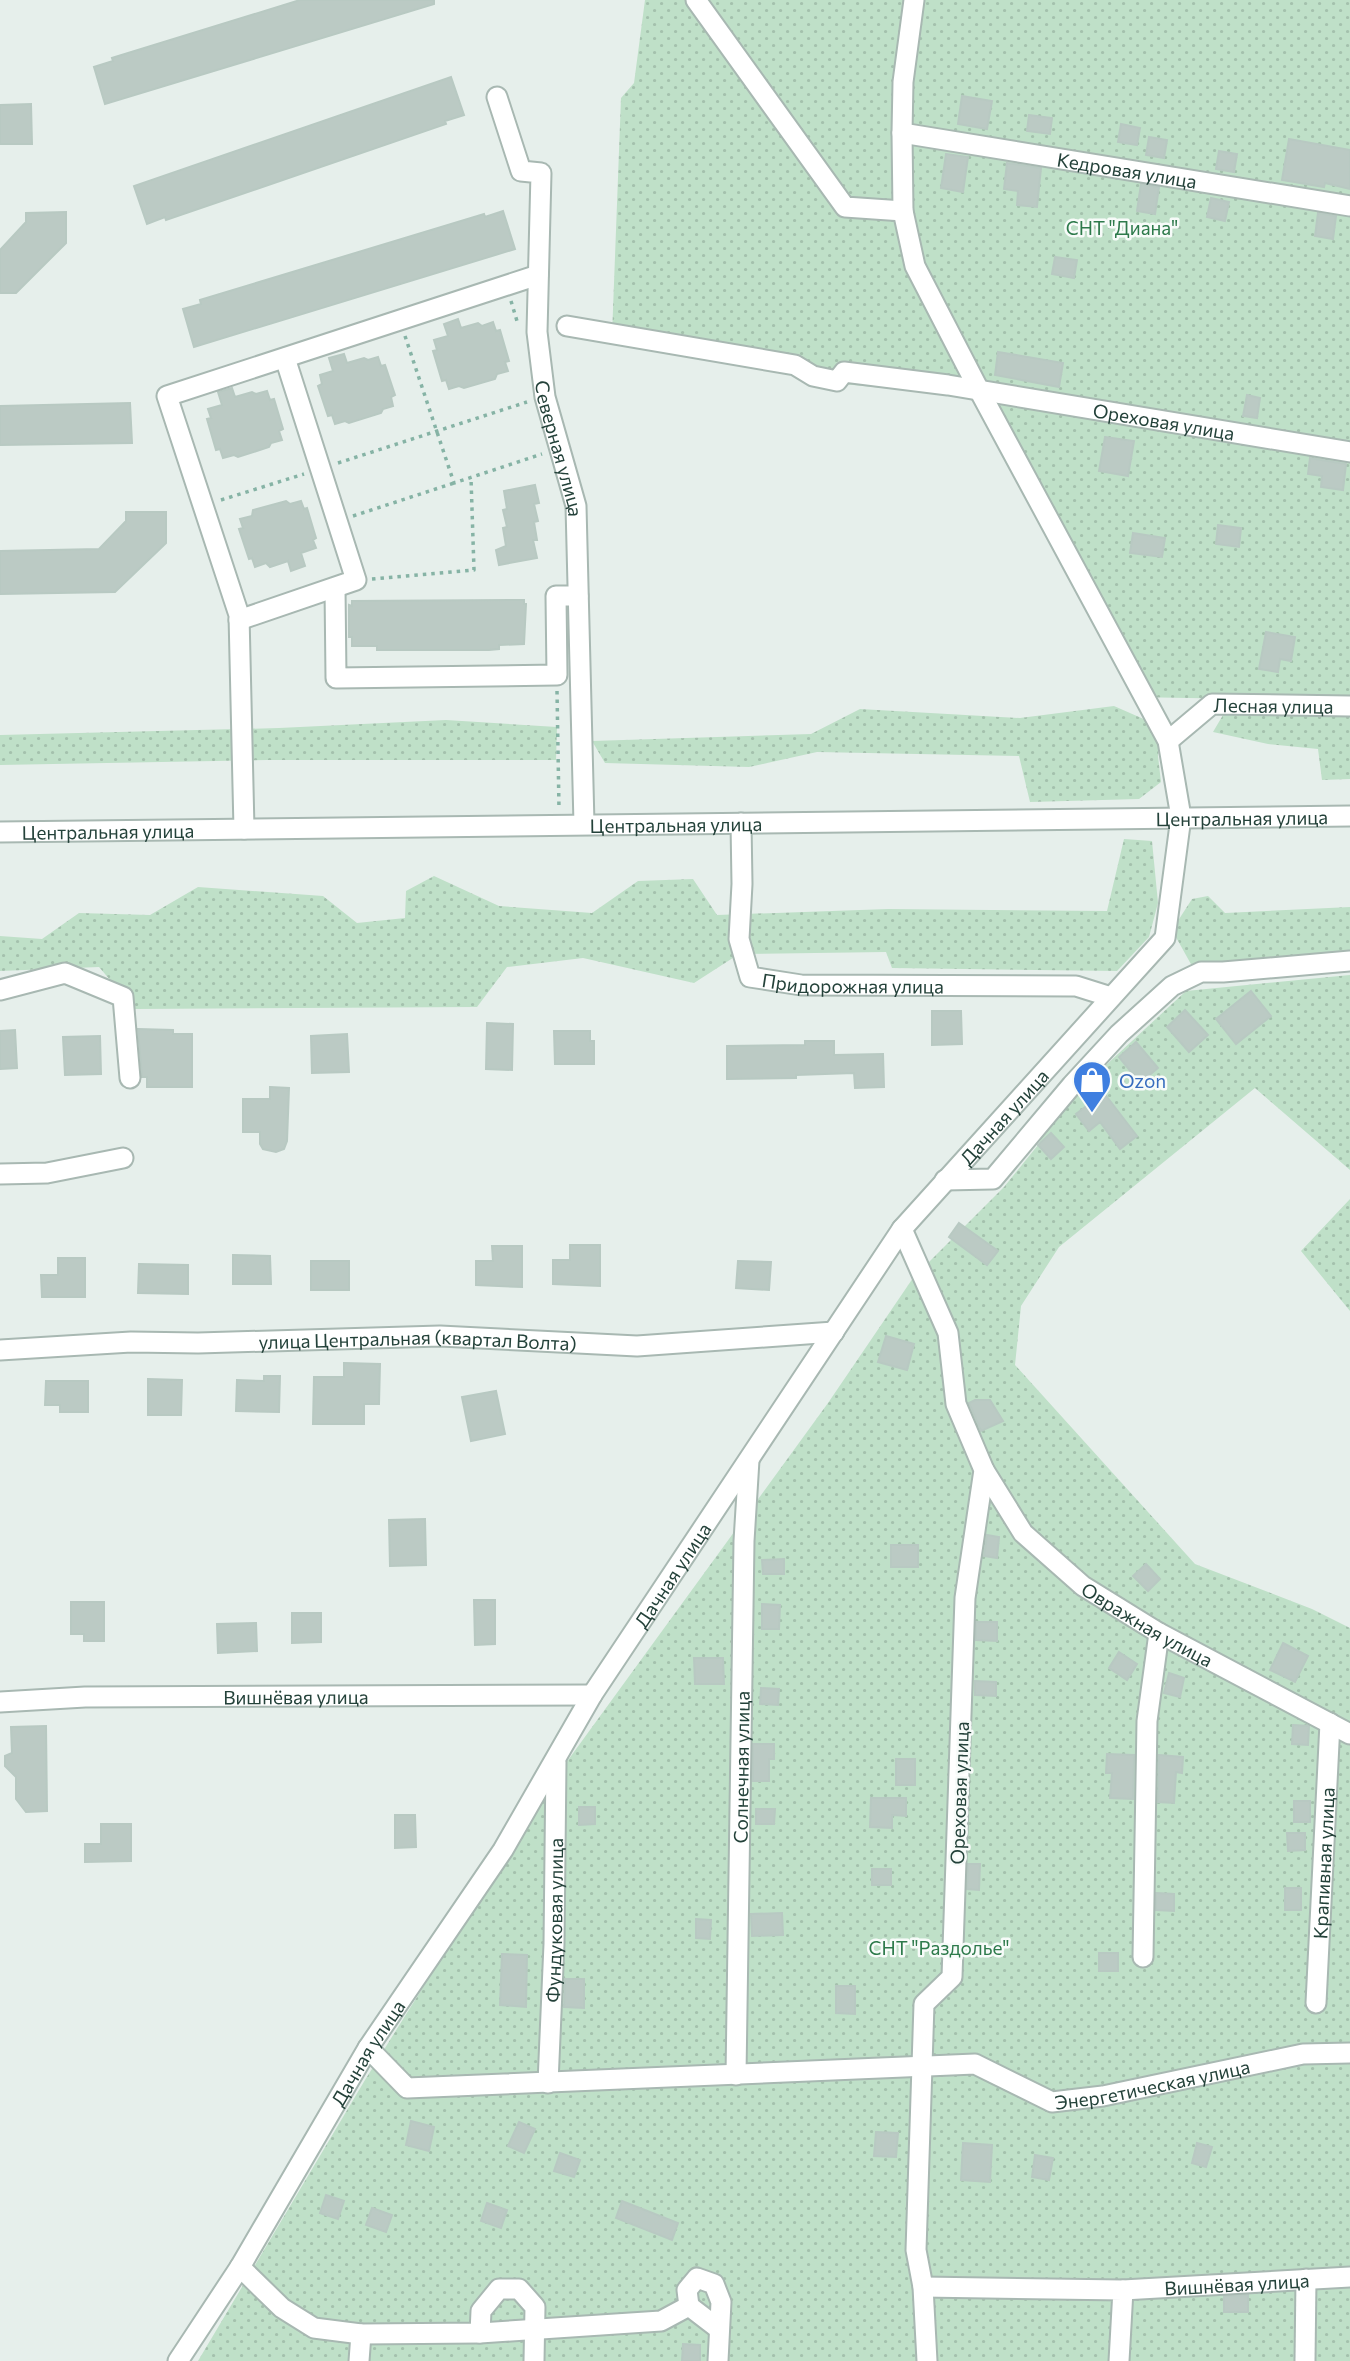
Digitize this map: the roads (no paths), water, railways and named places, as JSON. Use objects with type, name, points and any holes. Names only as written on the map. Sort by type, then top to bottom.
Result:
[{"type":"street","points":[[696,0],[845,207],[903,211]]},
{"type":"street","name":"Дачная улица","points":[[178,2361],[240,2267],[369,2048],[503,1850],[592,1695],[902,1229],[1165,938],[1181,817],[1168,741],[915,266],[903,211],[902,132],[903,82],[914,0]]},
{"type":"street","name":"Северная улица","points":[[497,97],[521,171],[541,173],[537,332],[545,397],[576,506],[584,824]]},
{"type":"street","name":"Кедровая улица","points":[[902,132],[1350,206]]},
{"type":"street","points":[[244,829],[239,620],[167,396],[538,275]]},
{"type":"street","name":"Ореховая улица","points":[[567,326],[795,365],[813,376],[837,380],[844,372],[979,390],[1350,452]]},
{"type":"street","points":[[239,620],[356,580],[285,358]]},
{"type":"street","points":[[334,588],[336,678],[557,675],[556,596],[578,596]]},
{"type":"street","name":"Лесная улица","points":[[1168,741],[1212,704],[1350,706]]},
{"type":"street","name":"Центральная улица","points":[[0,832],[1350,816]]},
{"type":"street","name":"Придорожная улица","points":[[741,823],[739,939],[750,977],[801,985],[1076,986],[1111,997]]},
{"type":"street","points":[[945,1180],[993,1179],[1119,1034],[1172,986],[1202,972],[1350,961]]},
{"type":"street","points":[[0,990],[65,973],[123,997],[131,1078]]},
{"type":"street","points":[[0,1174],[47,1173],[122,1158]]},
{"type":"street","points":[[902,1229],[948,1333],[956,1404],[984,1470]]},
{"type":"street","name":"улица Центральная (квартал Волта)","points":[[0,1350],[131,1342],[198,1343],[440,1336],[636,1346],[834,1332]]},
{"type":"street","name":"Солнечная улица","points":[[736,2076],[744,1541],[749,1460]]},
{"type":"street","name":"Ореховая улица","points":[[927,2361],[923,2287],[916,2250],[924,2004],[952,1977],[965,1598],[984,1470]]},
{"type":"street","name":"Овражная улица","points":[[984,1470],[1023,1533],[1083,1586],[1159,1633],[1350,1734]]},
{"type":"street","points":[[1143,1957],[1147,1721],[1159,1633]]},
{"type":"street","name":"Вишнёвая улица","points":[[0,1702],[85,1697],[592,1695]]},
{"type":"street","name":"Крапивная улица","points":[[1316,2003],[1330,1723]]},
{"type":"street","name":"Фундуковая улица","points":[[548,2083],[554,1944],[556,1758]]},
{"type":"street","name":"Энергетическая улица","points":[[369,2048],[407,2088],[975,2064],[1052,2102],[1103,2096],[1303,2054],[1350,2053]]},
{"type":"street","points":[[240,2267],[282,2308],[314,2328],[361,2334],[480,2333],[661,2321],[689,2306]]},
{"type":"street","name":"Вишнёвая улица","points":[[923,2287],[1123,2290],[1350,2277]]},
{"type":"street","points":[[718,2361],[721,2302],[714,2284],[697,2278],[687,2290],[689,2306],[719,2329]]},
{"type":"street","points":[[1305,2361],[1306,2279]]},
{"type":"street","points":[[480,2333],[481,2311],[499,2289],[519,2289],[535,2306],[534,2361]]},
{"type":"street","points":[[1119,2361],[1123,2290]]},
{"type":"street","points":[[359,2361],[361,2334]]},
{"type":"place","name":"Ozon","points":[[1092,1114]]},
{"type":"park label","name":"СНТ \"Диана\"","points":[[1122,227]]},
{"type":"park label","name":"СНТ \"Раздолье\"","points":[[939,1947]]}]
